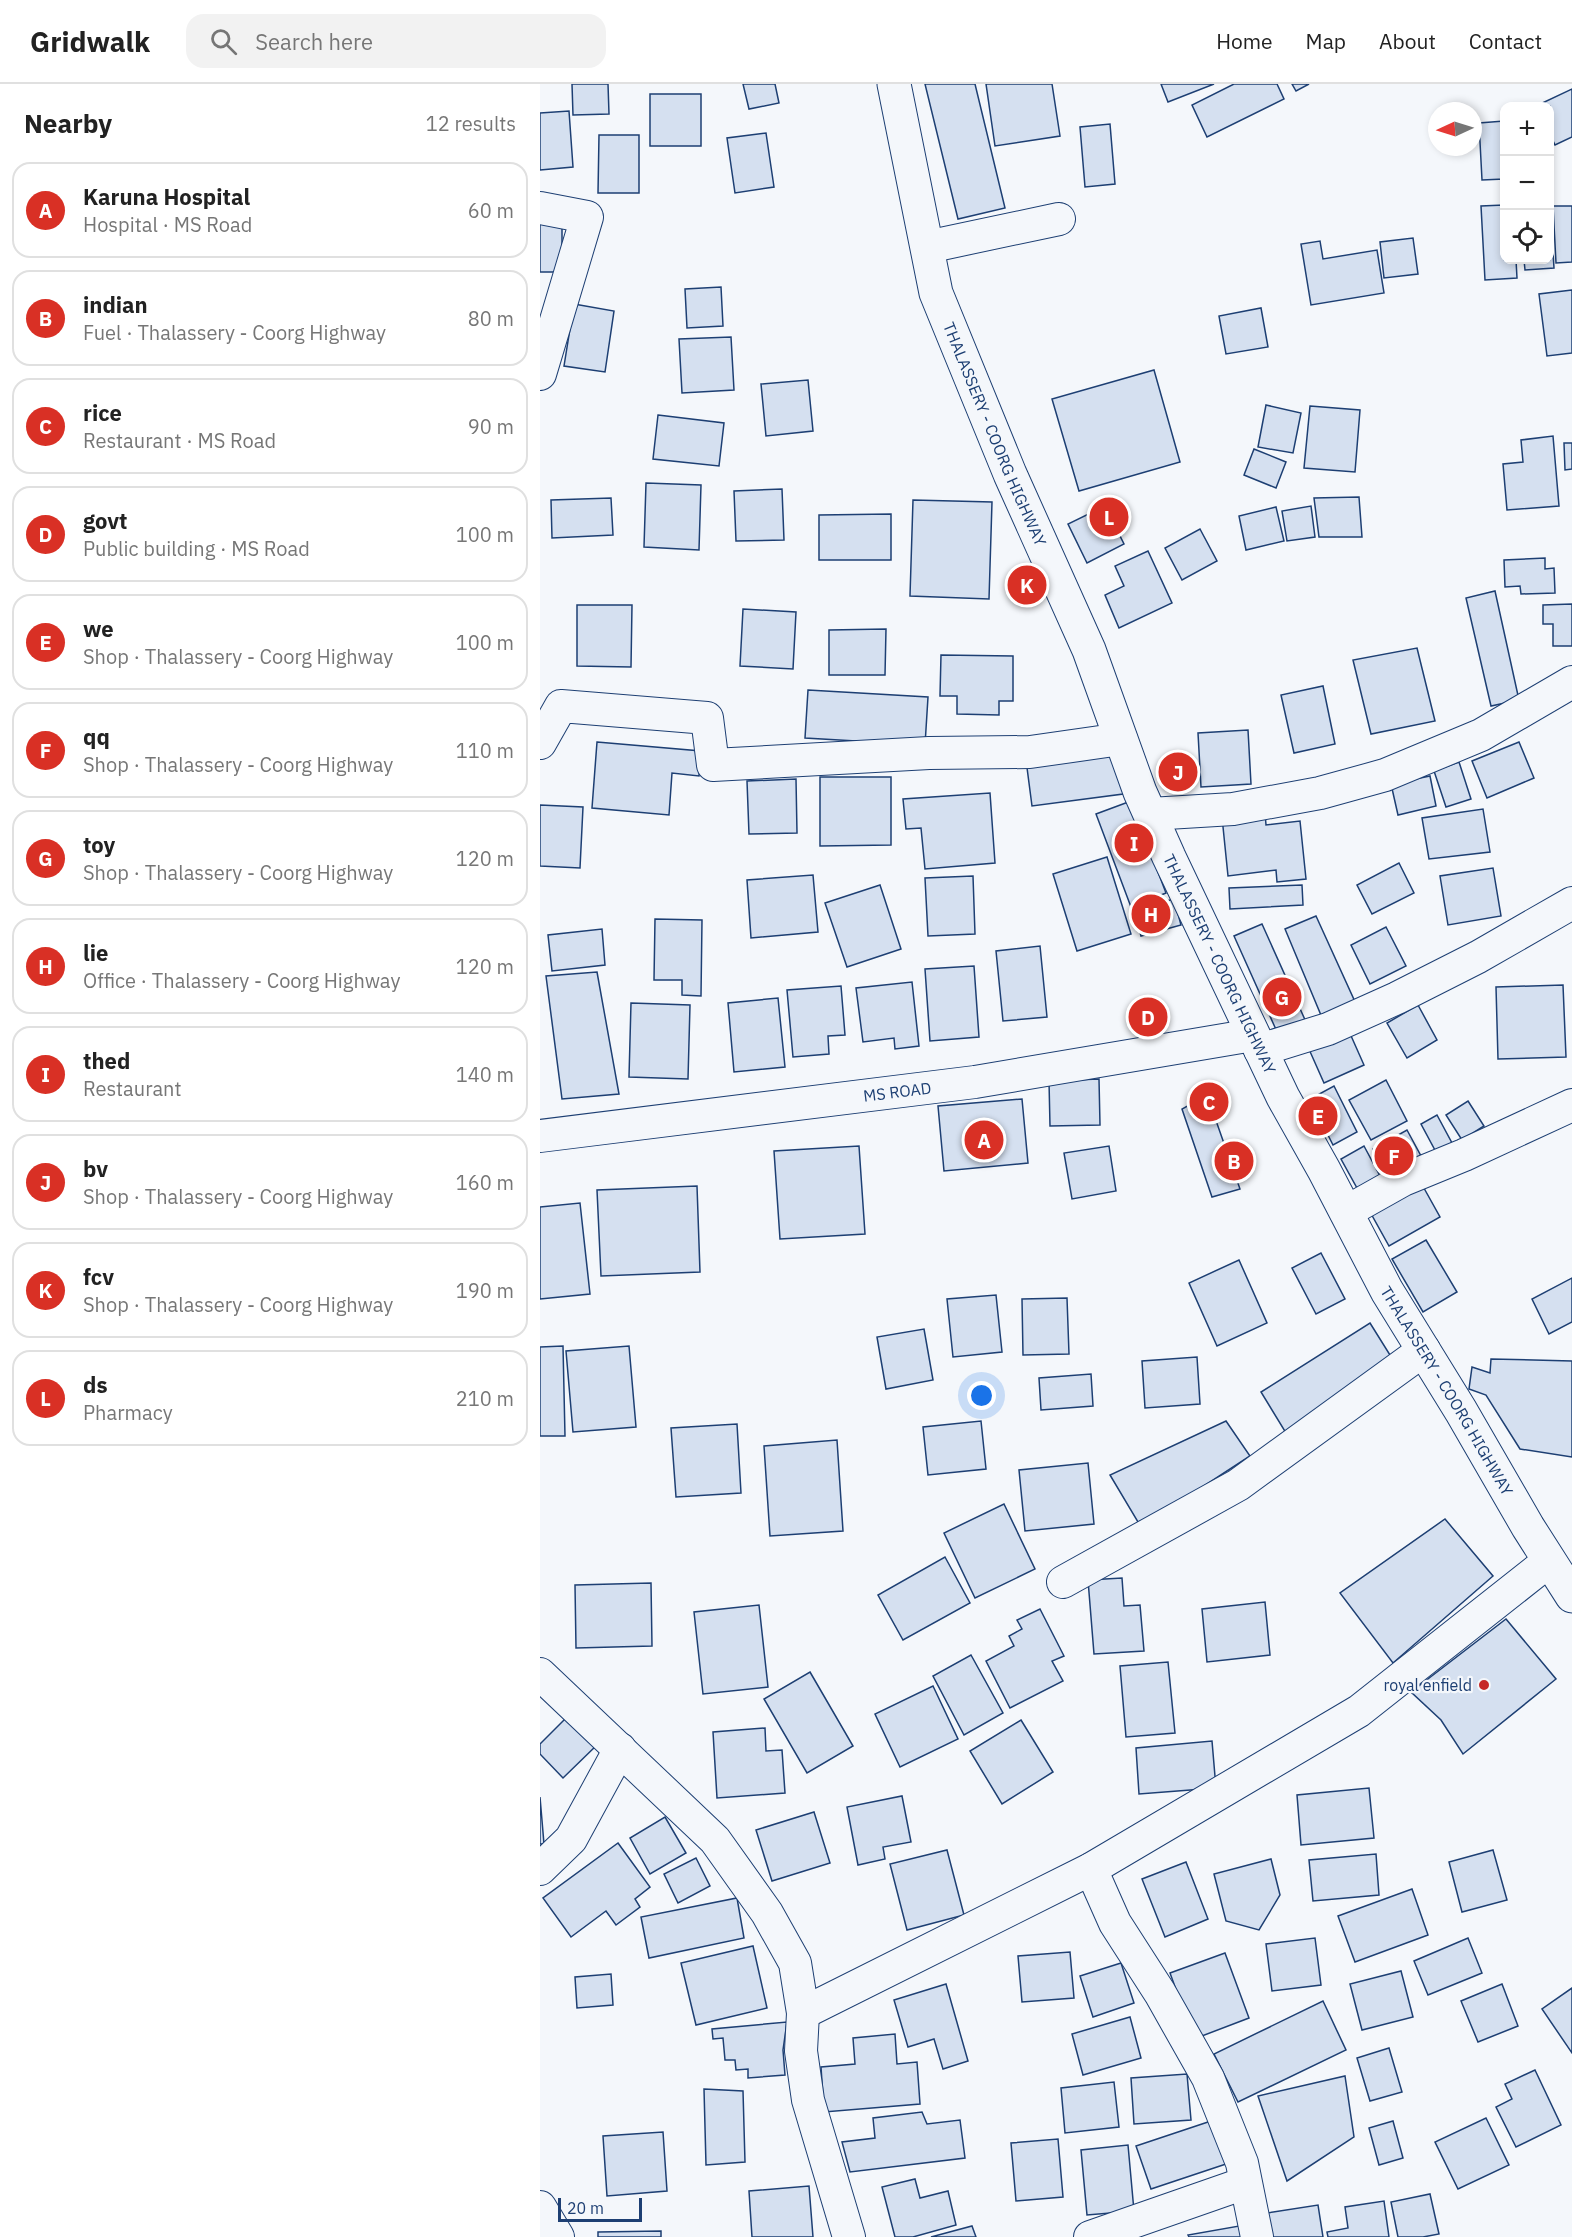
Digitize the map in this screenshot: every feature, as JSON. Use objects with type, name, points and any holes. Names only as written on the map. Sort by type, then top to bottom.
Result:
[{"type":"main road","name":"THALASSERY - COORG HIGHWAY","points":[[894,84],[936,293],[1010,474],[1089,650],[1150,814],[1282,1097],[1387,1291],[1572,1596]]},
{"type":"street","points":[[540,208],[587,217],[540,374]]},
{"type":"street","points":[[927,247],[1059,219]]},
{"type":"street","points":[[1150,814],[1233,809],[1320,793],[1385,775],[1481,735],[1572,682]]},
{"type":"street","points":[[540,743],[561,706],[707,718],[713,765],[929,753],[1030,752],[1121,739]]},
{"type":"street","name":"MS ROAD","points":[[540,1136],[975,1082],[1256,1042],[1328,1029],[1478,957],[1572,903]]},
{"type":"street","points":[[1346,1212],[1403,1180],[1464,1155],[1572,1105]]},
{"type":"street","points":[[1063,1582],[1238,1485],[1424,1350]]},
{"type":"street","points":[[803,2013],[1091,1869],[1359,1711],[1549,1561]]},
{"type":"street","points":[[540,1674],[715,1840],[767,1913],[795,1964],[803,2013],[801,2051],[808,2100],[849,2237]]},
{"type":"street","points":[[540,1869],[571,1839],[620,1749]]},
{"type":"street","points":[[1091,1869],[1115,1923],[1160,1993],[1208,2078],[1242,2163],[1257,2237]]},
{"type":"street","points":[[1090,2237],[1245,2183]]},
{"type":"street","points":[[540,2207],[558,2237]]},
{"type":"building","points":[[572,84],[608,84],[609,114],[573,115]]},
{"type":"building","points":[[743,84],[775,84],[779,103],[749,109]]},
{"type":"building","points":[[925,84],[975,84],[1005,208],[958,219]]},
{"type":"building","points":[[986,84],[1052,84],[1060,136],[995,146]]},
{"type":"building","points":[[1161,84],[1214,84],[1168,102]]},
{"type":"building","points":[[1234,84],[1277,84],[1284,99],[1207,137],[1192,105]]},
{"type":"building","points":[[1292,84],[1309,84],[1296,91]]},
{"type":"building","points":[[1572,89],[1572,137],[1555,145],[1554,102],[1544,102]]},
{"type":"building","points":[[650,94],[701,94],[701,146],[650,146]]},
{"type":"building","points":[[569,111],[573,167],[540,170],[540,113]]},
{"type":"building","points":[[1500,121],[1500,179],[1482,180],[1482,123]]},
{"type":"building","points":[[1110,124],[1115,184],[1085,187],[1080,127]]},
{"type":"building","points":[[766,133],[774,187],[735,193],[727,138]]},
{"type":"building","points":[[599,135],[639,135],[639,193],[598,193]]},
{"type":"building","points":[[1500,205],[1500,264],[1516,264],[1517,278],[1485,280],[1481,206]]},
{"type":"building","points":[[1554,206],[1572,206],[1572,262],[1556,263]]},
{"type":"building","points":[[562,220],[562,272],[540,272],[540,221]]},
{"type":"building","points":[[1413,238],[1418,274],[1384,278],[1380,242]]},
{"type":"building","points":[[1320,241],[1323,259],[1377,250],[1384,293],[1311,305],[1301,244]]},
{"type":"building","points":[[1524,264],[1554,264],[1554,268],[1525,270]]},
{"type":"building","points":[[721,287],[723,326],[687,328],[685,289]]},
{"type":"building","points":[[1572,290],[1572,353],[1547,356],[1539,294]]},
{"type":"building","points":[[574,304],[614,311],[605,372],[564,366]]},
{"type":"building","points":[[1261,308],[1268,347],[1226,354],[1219,316]]},
{"type":"building","points":[[731,337],[734,390],[682,393],[679,339]]},
{"type":"building","points":[[1154,370],[1180,462],[1079,491],[1052,399]]},
{"type":"building","points":[[808,380],[813,431],[766,436],[761,384]]},
{"type":"building","points":[[1266,405],[1301,413],[1293,453],[1258,447]]},
{"type":"building","points":[[1310,406],[1360,410],[1355,472],[1304,468]]},
{"type":"building","points":[[658,415],[724,423],[719,466],[653,459]]},
{"type":"building","points":[[1553,436],[1559,506],[1507,510],[1503,464],[1523,462],[1521,440]]},
{"type":"building","points":[[1564,443],[1572,443],[1572,469],[1565,470]]},
{"type":"building","points":[[1254,449],[1286,462],[1276,488],[1244,475]]},
{"type":"building","points":[[646,483],[701,485],[699,550],[644,547]]},
{"type":"building","points":[[782,489],[784,540],[736,541],[734,491]]},
{"type":"building","points":[[1359,497],[1362,537],[1319,537],[1314,498]]},
{"type":"building","points":[[611,498],[613,535],[552,538],[551,500]]},
{"type":"building","points":[[913,500],[992,502],[989,599],[910,596]]},
{"type":"building","points":[[1105,506],[1124,544],[1087,563],[1068,524]]},
{"type":"building","points":[[1311,506],[1315,537],[1287,541],[1282,511]]},
{"type":"building","points":[[1276,507],[1284,541],[1246,550],[1239,516]]},
{"type":"building","points":[[891,514],[891,560],[819,560],[819,515]]},
{"type":"building","points":[[1200,529],[1217,561],[1182,580],[1165,548]]},
{"type":"building","points":[[1148,551],[1172,603],[1119,628],[1105,595],[1124,586],[1115,566]]},
{"type":"building","points":[[1545,558],[1545,569],[1554,568],[1555,593],[1521,594],[1520,586],[1505,587],[1504,560]]},
{"type":"building","points":[[1495,591],[1519,700],[1491,706],[1466,598]]},
{"type":"building","points":[[1572,604],[1572,646],[1553,646],[1553,624],[1543,624],[1543,605]]},
{"type":"building","points":[[577,605],[632,605],[631,667],[577,666]]},
{"type":"building","points":[[743,609],[796,612],[793,669],[740,666]]},
{"type":"building","points":[[886,629],[885,675],[829,675],[829,630]]},
{"type":"building","points":[[1417,648],[1435,721],[1371,734],[1353,660]]},
{"type":"building","points":[[941,655],[1013,656],[1013,701],[999,701],[999,715],[957,714],[957,696],[940,696]]},
{"type":"building","points":[[1323,686],[1335,744],[1294,753],[1281,695]]},
{"type":"building","points":[[808,690],[928,697],[925,745],[805,738]]},
{"type":"building","points":[[1248,730],[1251,784],[1201,787],[1198,733]]},
{"type":"building","points":[[597,742],[701,751],[699,776],[672,773],[669,815],[592,808]]},
{"type":"building","points":[[1519,742],[1534,778],[1487,798],[1472,761]]},
{"type":"building","points":[[1117,749],[1123,794],[1032,806],[1026,760]]},
{"type":"building","points":[[1459,762],[1471,799],[1446,807],[1434,771]]},
{"type":"building","points":[[1430,776],[1436,806],[1398,815],[1391,784]]},
{"type":"building","points":[[820,777],[891,777],[891,845],[820,846]]},
{"type":"building","points":[[796,779],[797,833],[749,834],[747,781]]},
{"type":"building","points":[[990,793],[995,863],[925,869],[921,828],[906,829],[903,799]]},
{"type":"building","points":[[1131,801],[1166,893],[1131,907],[1096,814]]},
{"type":"building","points":[[540,805],[583,807],[580,868],[540,866]]},
{"type":"building","points":[[1483,809],[1490,852],[1429,859],[1422,818]]},
{"type":"building","points":[[1265,812],[1266,825],[1300,821],[1306,879],[1277,882],[1276,870],[1228,876],[1222,817]]},
{"type":"building","points":[[1107,857],[1131,934],[1077,951],[1053,874]]},
{"type":"building","points":[[1399,863],[1414,893],[1372,914],[1357,885]]},
{"type":"building","points":[[1493,868],[1501,916],[1448,925],[1440,876]]},
{"type":"building","points":[[813,875],[818,932],[751,938],[747,880]]},
{"type":"building","points":[[973,876],[975,934],[928,936],[925,878]]},
{"type":"building","points":[[880,885],[901,949],[847,967],[825,903]]},
{"type":"building","points":[[1302,885],[1303,905],[1230,909],[1229,888]]},
{"type":"building","points":[[1174,899],[1181,925],[1141,936],[1134,910]]},
{"type":"building","points":[[1316,916],[1356,1004],[1323,1020],[1285,929]]},
{"type":"building","points":[[655,919],[702,920],[701,996],[682,995],[682,980],[654,980]]},
{"type":"building","points":[[1262,924],[1306,1022],[1278,1034],[1234,936]]},
{"type":"building","points":[[1386,927],[1406,966],[1370,984],[1351,945]]},
{"type":"building","points":[[602,929],[605,965],[552,971],[548,935]]},
{"type":"building","points":[[1040,946],[1047,1017],[1003,1021],[996,951]]},
{"type":"building","points":[[974,966],[979,1037],[930,1041],[925,969]]},
{"type":"building","points":[[597,972],[619,1094],[562,1099],[546,976]]},
{"type":"building","points":[[912,982],[919,1046],[895,1049],[894,1038],[863,1042],[856,988]]},
{"type":"building","points":[[1563,985],[1566,1057],[1498,1059],[1496,987]]},
{"type":"building","points":[[841,986],[845,1035],[828,1036],[829,1054],[793,1057],[787,990]]},
{"type":"building","points":[[778,998],[785,1067],[734,1072],[728,1003]]},
{"type":"building","points":[[631,1003],[690,1005],[688,1079],[629,1077]]},
{"type":"building","points":[[1418,1005],[1437,1040],[1407,1058],[1387,1023]]},
{"type":"building","points":[[1348,1029],[1364,1065],[1324,1083],[1308,1047]]},
{"type":"building","points":[[1099,1079],[1100,1125],[1050,1126],[1049,1081]]},
{"type":"building","points":[[1386,1080],[1407,1121],[1371,1140],[1349,1100]]},
{"type":"building","points":[[1334,1086],[1357,1132],[1333,1145],[1310,1099]]},
{"type":"building","points":[[1207,1095],[1240,1189],[1212,1197],[1182,1109]]},
{"type":"building","points":[[1022,1099],[1028,1163],[944,1171],[938,1106]]},
{"type":"building","points":[[1468,1101],[1484,1126],[1462,1140],[1446,1115]]},
{"type":"building","points":[[1437,1115],[1452,1143],[1436,1152],[1421,1124]]},
{"type":"building","points":[[1407,1130],[1421,1156],[1386,1174],[1373,1149]]},
{"type":"building","points":[[859,1146],[865,1234],[780,1239],[774,1151]]},
{"type":"building","points":[[1109,1146],[1116,1191],[1072,1199],[1064,1153]]},
{"type":"building","points":[[1364,1146],[1380,1176],[1357,1188],[1341,1159]]},
{"type":"building","points":[[1420,1181],[1440,1217],[1389,1246],[1369,1210]]},
{"type":"building","points":[[697,1186],[700,1272],[601,1276],[597,1190]]},
{"type":"building","points":[[580,1203],[590,1294],[540,1299],[540,1207]]},
{"type":"building","points":[[1426,1240],[1457,1292],[1423,1312],[1392,1259]]},
{"type":"building","points":[[1321,1253],[1345,1299],[1316,1314],[1292,1268]]},
{"type":"building","points":[[1239,1260],[1267,1323],[1217,1346],[1189,1283]]},
{"type":"building","points":[[1572,1278],[1572,1322],[1549,1334],[1532,1299]]},
{"type":"building","points":[[996,1295],[1002,1352],[953,1357],[947,1299]]},
{"type":"building","points":[[1067,1298],[1069,1354],[1023,1355],[1022,1299]]},
{"type":"building","points":[[1370,1323],[1395,1363],[1286,1433],[1261,1392]]},
{"type":"building","points":[[924,1329],[933,1380],[886,1389],[877,1337]]},
{"type":"building","points":[[563,1346],[565,1436],[540,1436],[540,1347]]},
{"type":"building","points":[[629,1346],[636,1427],[573,1432],[566,1351]]},
{"type":"building","points":[[1197,1357],[1200,1404],[1145,1408],[1142,1361]]},
{"type":"building","points":[[1491,1359],[1572,1361],[1572,1457],[1520,1449],[1486,1395],[1469,1389],[1472,1367],[1490,1373]]},
{"type":"building","points":[[1091,1374],[1093,1406],[1041,1410],[1039,1378]]},
{"type":"building","points":[[981,1421],[986,1469],[928,1475],[923,1427]]},
{"type":"building","points":[[1226,1421],[1250,1456],[1141,1527],[1110,1475]]},
{"type":"building","points":[[737,1424],[741,1493],[676,1497],[671,1428]]},
{"type":"building","points":[[837,1440],[843,1531],[770,1536],[764,1446]]},
{"type":"building","points":[[1088,1463],[1094,1524],[1025,1531],[1019,1470]]},
{"type":"building","points":[[1004,1504],[1035,1569],[975,1598],[944,1533]]},
{"type":"building","points":[[1445,1519],[1493,1576],[1393,1663],[1340,1593]]},
{"type":"building","points":[[945,1557],[970,1603],[903,1640],[878,1595]]},
{"type":"building","points":[[1122,1578],[1124,1606],[1140,1605],[1144,1651],[1094,1654],[1088,1580]]},
{"type":"building","points":[[651,1583],[652,1646],[576,1648],[575,1585]]},
{"type":"building","points":[[1265,1602],[1270,1655],[1207,1662],[1202,1609]]},
{"type":"building","points":[[759,1605],[768,1687],[703,1694],[694,1612]]},
{"type":"building","points":[[1040,1609],[1064,1656],[1052,1661],[1063,1681],[1010,1708],[986,1661],[1014,1646],[1009,1636],[1022,1629],[1017,1620]]},
{"type":"building","name":"royal enfield","points":[[1506,1619],[1556,1679],[1463,1754],[1441,1720],[1411,1692]]},
{"type":"building","points":[[971,1655],[1003,1713],[964,1735],[933,1676]]},
{"type":"building","points":[[1168,1662],[1175,1733],[1126,1737],[1120,1666]]},
{"type":"building","points":[[810,1672],[853,1746],[807,1773],[764,1699]]},
{"type":"building","points":[[933,1686],[958,1739],[900,1767],[875,1714]]},
{"type":"building","points":[[571,1713],[600,1742],[563,1778],[540,1754],[540,1744]]},
{"type":"building","points":[[1021,1720],[1053,1772],[1002,1804],[970,1751]]},
{"type":"building","points":[[765,1728],[766,1751],[782,1750],[785,1793],[717,1798],[713,1732]]},
{"type":"building","points":[[1212,1741],[1216,1788],[1139,1794],[1136,1748]]},
{"type":"building","points":[[1369,1788],[1374,1838],[1301,1845],[1297,1795]]},
{"type":"building","points":[[902,1796],[911,1842],[883,1847],[885,1859],[858,1865],[847,1807]]},
{"type":"building","points":[[540,1797],[544,1844],[540,1844]]},
{"type":"building","points":[[814,1812],[830,1863],[772,1881],[756,1830]]},
{"type":"building","points":[[665,1817],[686,1853],[650,1874],[630,1838]]},
{"type":"building","points":[[618,1843],[650,1887],[635,1899],[640,1907],[616,1925],[606,1911],[571,1937],[543,1898]]},
{"type":"building","points":[[947,1850],[964,1915],[907,1930],[890,1864]]},
{"type":"building","points":[[1493,1850],[1507,1900],[1462,1912],[1449,1862]]},
{"type":"building","points":[[1376,1854],[1379,1895],[1313,1901],[1309,1860]]},
{"type":"building","points":[[696,1858],[710,1886],[678,1903],[664,1874]]},
{"type":"building","points":[[1271,1859],[1280,1895],[1259,1930],[1226,1921],[1214,1874]]},
{"type":"building","points":[[1186,1862],[1208,1919],[1165,1937],[1142,1879]]},
{"type":"building","points":[[1412,1889],[1428,1935],[1355,1962],[1338,1916]]},
{"type":"building","points":[[737,1898],[744,1938],[649,1958],[641,1917]]},
{"type":"building","points":[[1315,1938],[1321,1985],[1272,1991],[1266,1944]]},
{"type":"building","points":[[1468,1938],[1482,1973],[1428,1995],[1414,1961]]},
{"type":"building","points":[[753,1946],[767,2008],[696,2025],[681,1963]]},
{"type":"building","points":[[1070,1952],[1074,1998],[1022,2002],[1018,1956]]},
{"type":"building","points":[[1225,1953],[1249,2018],[1194,2039],[1170,1973]]},
{"type":"building","points":[[1121,1963],[1134,2003],[1093,2017],[1080,1976]]},
{"type":"building","points":[[1401,1971],[1413,2017],[1362,2030],[1350,1984]]},
{"type":"building","points":[[611,1974],[613,2005],[577,2008],[575,1977]]},
{"type":"building","points":[[946,1984],[968,2061],[943,2069],[934,2039],[908,2047],[894,2000]]},
{"type":"building","points":[[1502,1984],[1518,2026],[1478,2042],[1461,2001]]},
{"type":"building","points":[[1572,1988],[1572,2053],[1542,2009]]},
{"type":"building","points":[[1323,2001],[1346,2050],[1238,2102],[1214,2054]]},
{"type":"building","points":[[1130,2017],[1141,2058],[1083,2075],[1072,2034]]},
{"type":"building","points":[[787,2022],[783,2050],[785,2075],[748,2078],[748,2069],[736,2070],[735,2060],[725,2060],[723,2038],[713,2039],[712,2029]]},
{"type":"building","points":[[895,2034],[897,2064],[917,2062],[920,2104],[824,2112],[821,2067],[855,2064],[853,2038]]},
{"type":"building","points":[[1389,2048],[1402,2092],[1370,2101],[1357,2058]]},
{"type":"building","points":[[1535,2070],[1561,2125],[1516,2147],[1496,2107],[1512,2099],[1505,2084]]},
{"type":"building","points":[[1187,2074],[1191,2120],[1134,2124],[1131,2078]]},
{"type":"building","points":[[1345,2076],[1354,2137],[1287,2181],[1258,2096]]},
{"type":"building","points":[[1114,2082],[1119,2127],[1065,2133],[1061,2088]]},
{"type":"building","points":[[704,2089],[743,2091],[745,2162],[706,2165]]},
{"type":"building","points":[[922,2112],[927,2124],[960,2120],[965,2158],[850,2172],[842,2142],[875,2138],[873,2118]]},
{"type":"building","points":[[1486,2118],[1509,2165],[1458,2189],[1435,2142]]},
{"type":"building","points":[[1211,2121],[1226,2164],[1151,2189],[1136,2146]]},
{"type":"building","points":[[1393,2121],[1403,2158],[1379,2165],[1369,2128]]},
{"type":"building","points":[[663,2132],[667,2191],[607,2196],[603,2136]]},
{"type":"building","points":[[1058,2139],[1063,2197],[1016,2201],[1011,2143]]},
{"type":"building","points":[[1128,2145],[1134,2211],[1087,2215],[1081,2150]]},
{"type":"building","points":[[915,2179],[920,2198],[948,2191],[956,2225],[913,2237],[895,2237],[882,2187]]},
{"type":"building","points":[[809,2186],[813,2237],[752,2237],[749,2191]]},
{"type":"building","points":[[1430,2194],[1439,2234],[1423,2237],[1398,2237],[1391,2202]]},
{"type":"building","points":[[1384,2201],[1389,2237],[1328,2237],[1327,2232],[1348,2228],[1345,2207]]},
{"type":"building","points":[[1318,2205],[1323,2237],[1271,2237],[1267,2213]]},
{"type":"building","points":[[972,2226],[976,2237],[931,2237]]},
{"type":"building","points":[[1239,2226],[1241,2237],[1189,2237],[1188,2235]]},
{"type":"building","points":[[661,2231],[661,2237],[598,2237],[598,2232]]},
{"type":"place","name":"ds","points":[[1109,517]]},
{"type":"place","name":"fcv","points":[[1027,585]]},
{"type":"place","name":"bv","points":[[1178,772]]},
{"type":"place","name":"thed","points":[[1134,843]]},
{"type":"place","name":"lie","points":[[1151,914]]},
{"type":"place","name":"toy","points":[[1282,997]]},
{"type":"place","name":"govt","points":[[1148,1017]]},
{"type":"place","name":"rice","points":[[1209,1102]]},
{"type":"place","name":"we","points":[[1318,1116]]},
{"type":"place","name":"Karuna Hospital","points":[[984,1140]]},
{"type":"place","name":"qq","points":[[1394,1156]]},
{"type":"place","name":"indian","points":[[1234,1161]]},
{"type":"place","name":"royal enfield","points":[[1484,1685]]}]
